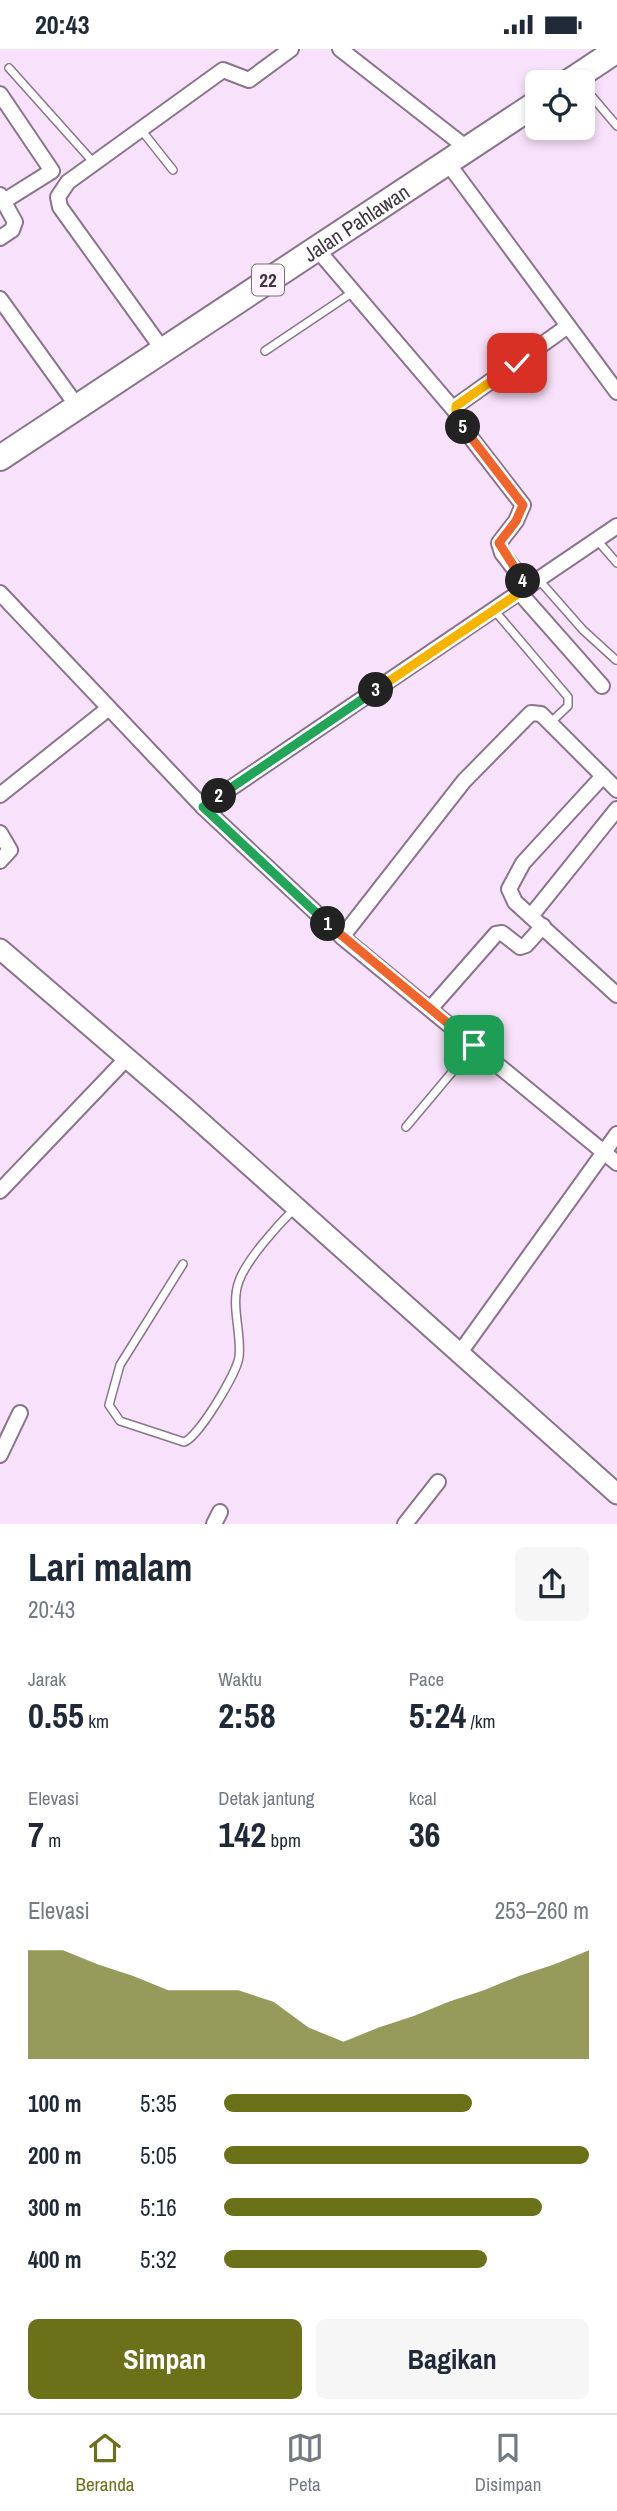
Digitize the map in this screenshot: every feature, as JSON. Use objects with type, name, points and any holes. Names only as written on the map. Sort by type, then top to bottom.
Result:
[{"type":"highway","points":[[592,70],[617,50]]},
{"type":"highway","name":"Jalan Pahlawan","points":[[0,459],[525,111]]},
{"type":"street","points":[[163,350],[60,207],[58,197],[62,189],[94,164],[223,70],[249,81],[291,49]]},
{"type":"street","points":[[340,49],[457,155],[568,326],[617,392]]},
{"type":"street","points":[[0,94],[52,171],[2,198],[15,224],[0,238]]},
{"type":"street","points":[[316,248],[454,411],[461,425],[523,505],[516,521],[499,543],[502,553],[602,686]]},
{"type":"street","points":[[0,299],[6,320],[77,406]]},
{"type":"street","points":[[454,411],[456,406],[568,326]]},
{"type":"street","points":[[203,807],[617,526]]},
{"type":"street","points":[[0,593],[203,807],[342,937],[617,1163]]},
{"type":"street","points":[[0,795],[109,708]]},
{"type":"street","points":[[342,937],[464,781],[528,715],[538,712],[617,790]]},
{"type":"street","points":[[603,776],[515,873],[509,889],[510,896],[615,990]]},
{"type":"street","points":[[531,916],[617,809]]},
{"type":"street","points":[[0,833],[10,849],[0,861]]},
{"type":"street","points":[[430,1009],[496,934],[502,933],[520,947],[526,945],[543,926]]},
{"type":"street","points":[[0,949],[127,1058],[617,1494]]},
{"type":"street","points":[[0,1191],[127,1058]]},
{"type":"street","points":[[459,1354],[617,1134]]},
{"type":"street","points":[[0,1455],[20,1413]]},
{"type":"street","points":[[405,1524],[438,1482]]},
{"type":"lane","points":[[9,68],[94,164]]},
{"type":"lane","points":[[595,102],[617,126]]},
{"type":"lane","points":[[142,131],[173,170]]},
{"type":"lane","points":[[265,351],[353,292]]},
{"type":"lane","points":[[597,540],[617,563]]},
{"type":"lane","points":[[529,586],[616,660]]},
{"type":"lane","points":[[494,610],[568,697],[568,706],[550,723]]},
{"type":"lane","points":[[406,1127],[474,1045]]},
{"type":"lane","points":[[183,1264],[120,1365],[110,1405],[120,1421],[184,1442],[192,1439],[206,1420],[238,1361],[236,1294],[242,1274],[295,1207]]},
{"type":"route","points":[[474,1045],[342,937],[203,807],[528,587],[502,553],[499,543],[523,510],[523,505],[461,425],[454,411],[456,406],[517,363]]}]
